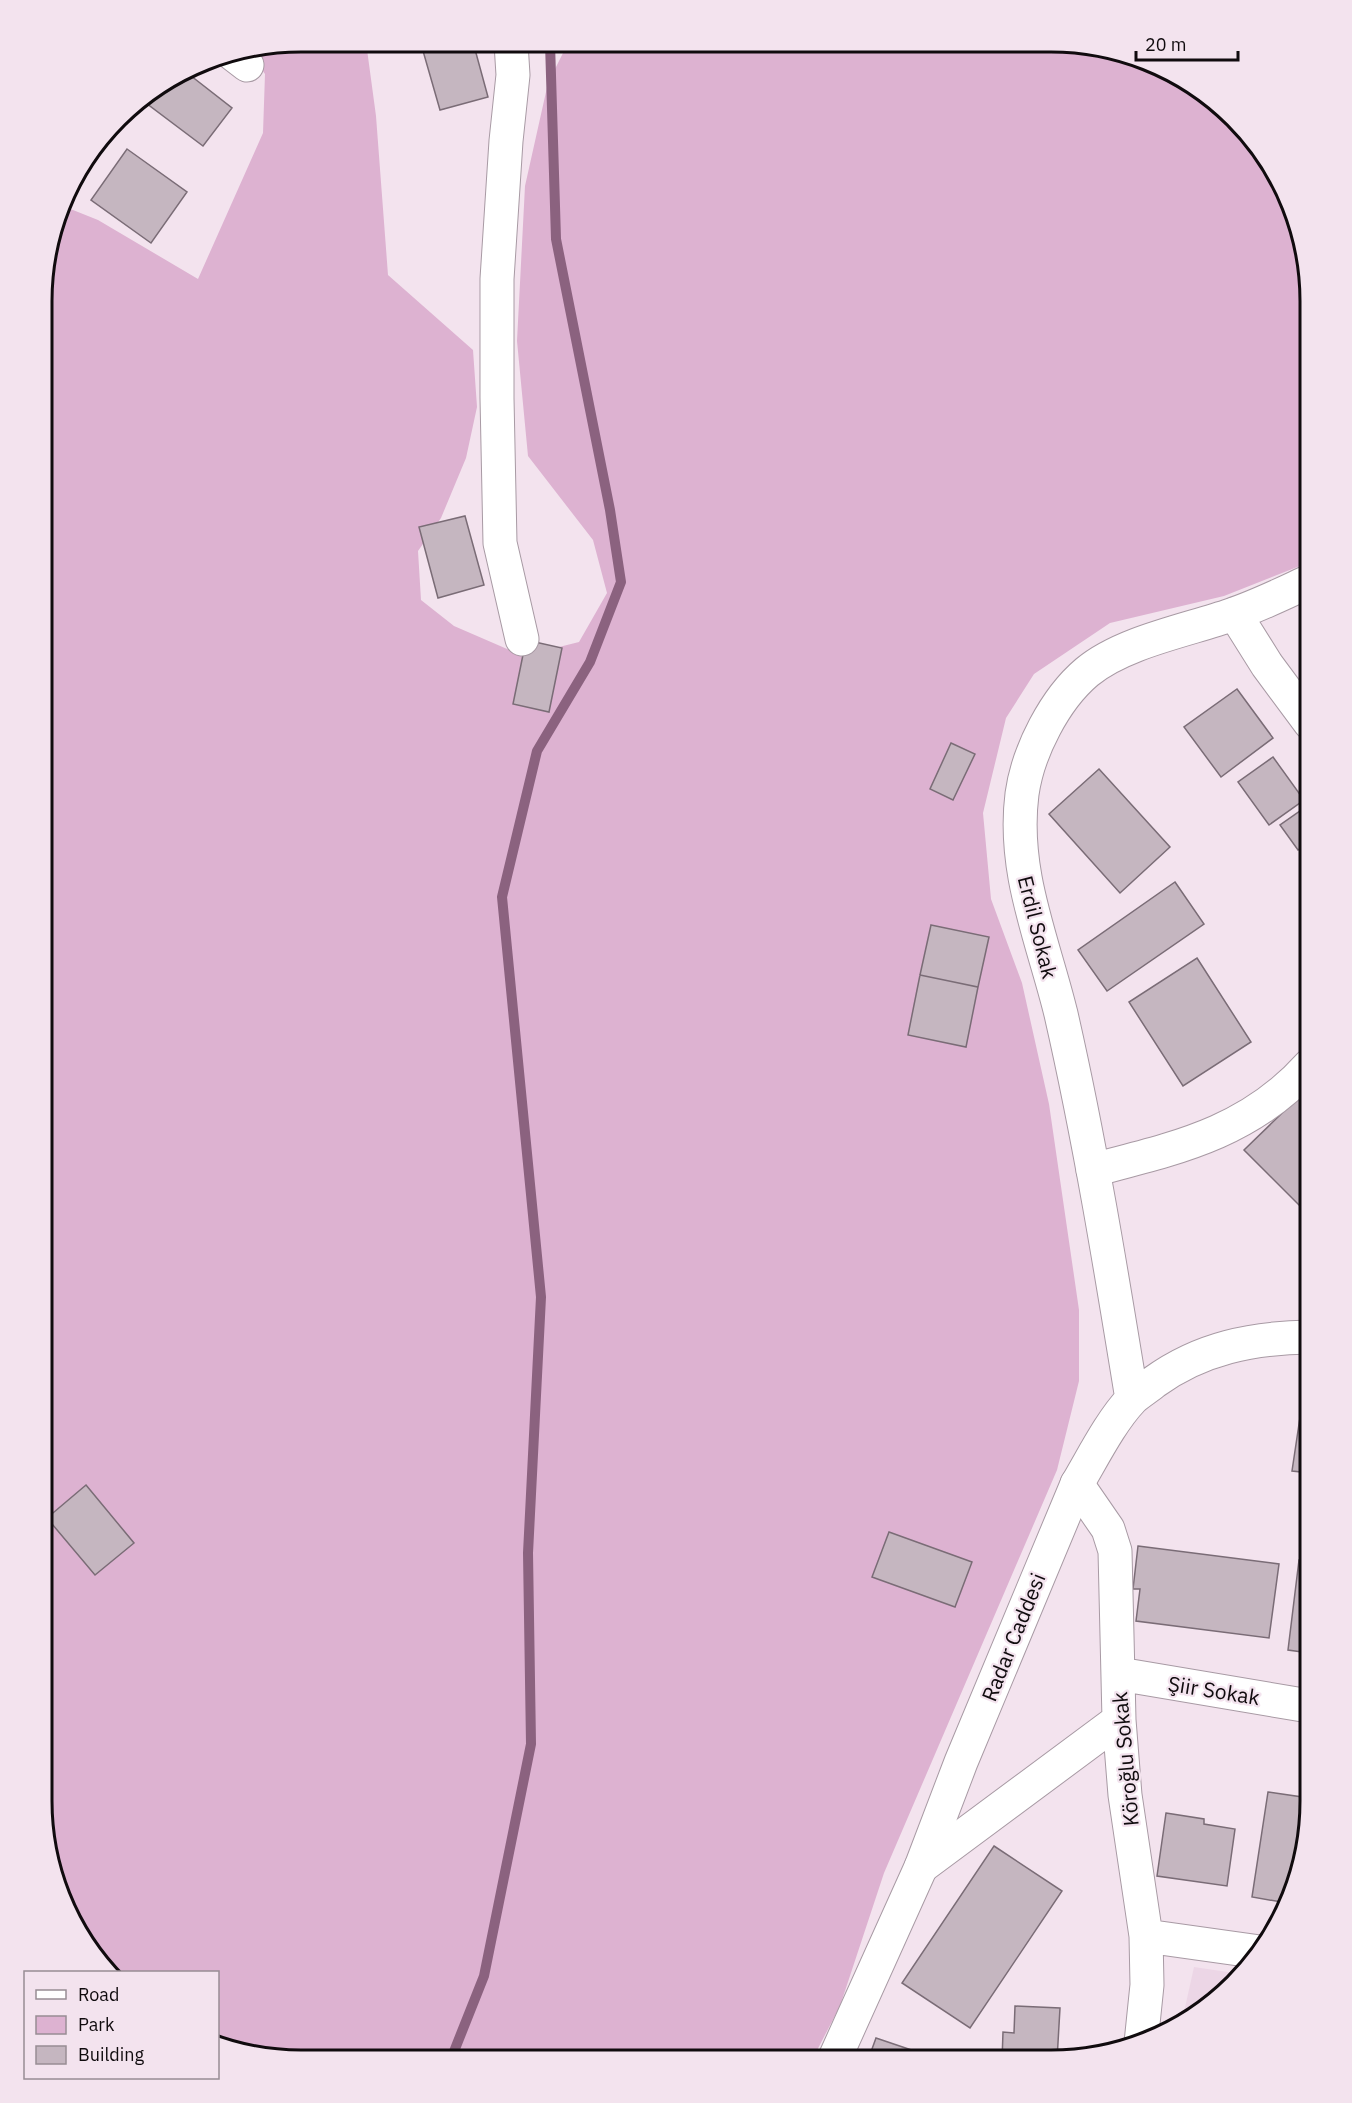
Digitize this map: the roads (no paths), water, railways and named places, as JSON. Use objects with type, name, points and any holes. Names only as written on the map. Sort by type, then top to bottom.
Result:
[{"type":"street","points":[[512,52],[513,75],[506,141],[497,279],[497,398],[500,543],[522,639]]},
{"type":"street","name":"Erdil Sokak","points":[[1132,1399],[1093,1170],[1060,1012],[1029,904],[1022,864],[1022,792],[1046,726],[1065,695],[1088,671],[1118,654],[1235,614],[1300,585]]},
{"type":"street","points":[[1235,614],[1267,665],[1300,710]]},
{"type":"street","points":[[1093,1170],[1206,1138],[1239,1123],[1300,1073]]},
{"type":"street","name":"Radar Caddesi","points":[[839,2050],[921,1867],[961,1762],[1077,1484],[1132,1399],[1169,1371],[1205,1353],[1240,1342],[1300,1338]]},
{"type":"street","name":"Köroğlu Sokak","points":[[1077,1484],[1108,1529],[1115,1551],[1119,1720],[1125,1795],[1146,1936],[1147,1984],[1142,2033]]},
{"type":"street","name":"Şiir Sokak","points":[[1119,1674],[1300,1704]]},
{"type":"street","points":[[921,1867],[1119,1720]]},
{"type":"street","points":[[1146,1936],[1250,1951]]},
{"type":"waterway","points":[[455,2050],[484,1976],[531,1744],[528,1553],[541,1297],[502,897],[537,751],[590,662],[621,582],[610,510],[556,239],[550,52]]}]
